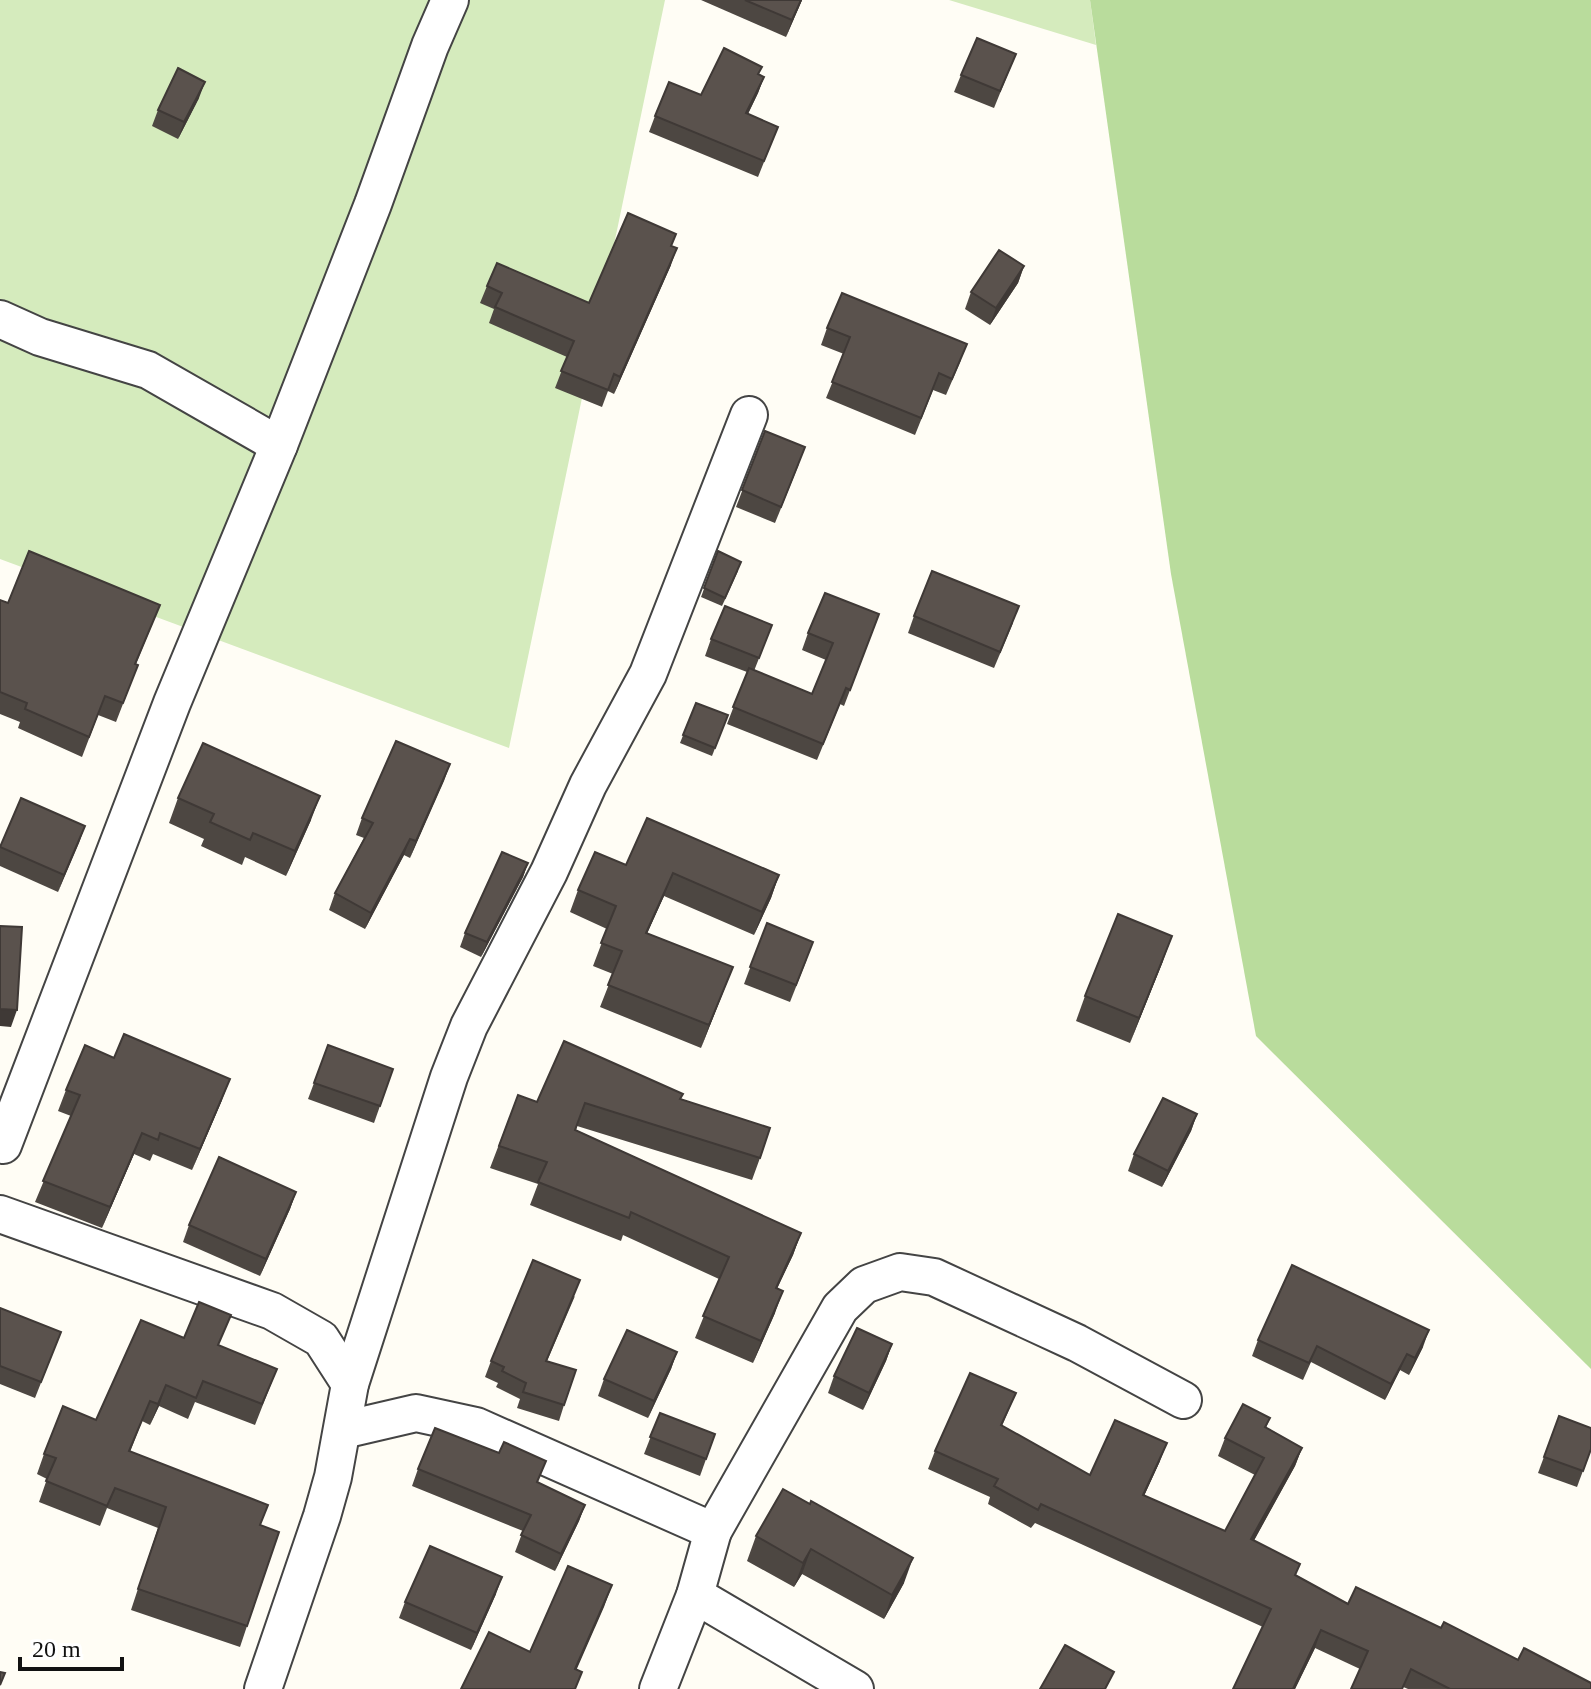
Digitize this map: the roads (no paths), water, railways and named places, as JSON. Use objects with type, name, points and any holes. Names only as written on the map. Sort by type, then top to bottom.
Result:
[{"type":"street","points":[[1,1148],[172,703],[279,445],[450,0]]},
{"type":"street","points":[[0,319],[40,337],[148,370],[279,445]]},
{"type":"street","points":[[263,1689],[322,1516],[343,1430],[350,1384],[449,1077],[469,1026],[549,872],[588,785],[648,674],[749,415]]},
{"type":"street","points":[[0,1214],[272,1311],[321,1339],[350,1384]]},
{"type":"street","points":[[658,1689],[695,1595],[713,1531],[840,1308],[864,1285],[900,1272],[934,1277],[1077,1343],[1183,1400]]},
{"type":"street","points":[[343,1430],[416,1413],[476,1426],[713,1531]]},
{"type":"street","points":[[695,1595],[855,1689]]}]
